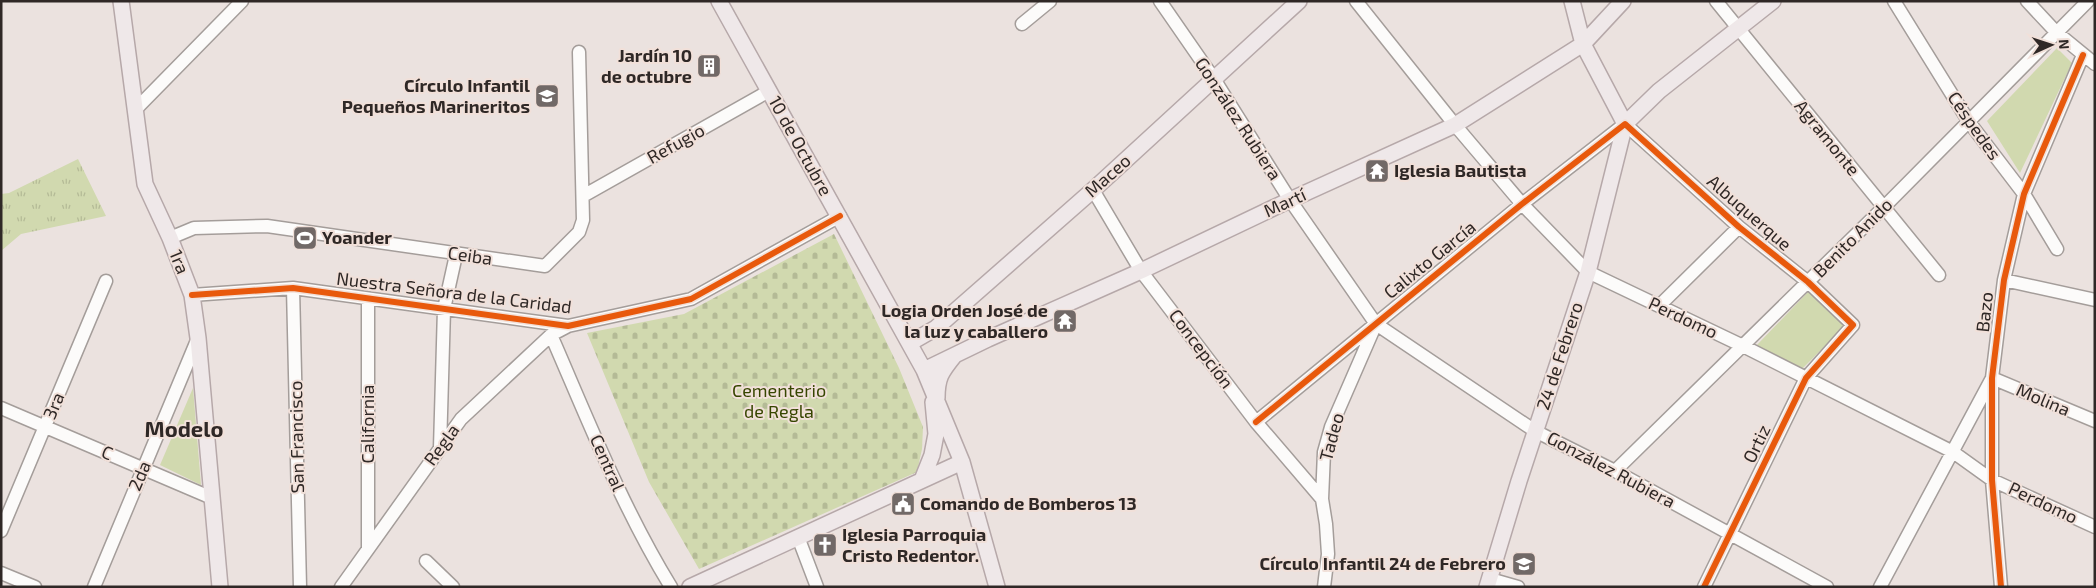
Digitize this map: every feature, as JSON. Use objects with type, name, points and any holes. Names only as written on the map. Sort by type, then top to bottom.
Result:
[{"type":"main road","name":"1ra","points":[[121,1],[146,184],[192,295],[198,338],[220,587]]},
{"type":"main road","name":"10 de Octubre","points":[[720,1],[924,370],[962,462],[997,587]]},
{"type":"main road","name":"Maceo","points":[[910,343],[936,328],[1093,190],[1299,1]]},
{"type":"main road","name":"Albuquerque","points":[[1572,1],[1583,44],[1625,124]]},
{"type":"main road","name":"Martí","points":[[924,370],[1141,271],[1290,200],[1455,126],[1583,44],[1623,1]]},
{"type":"main road","name":"Calixto García","points":[[1625,124],[1659,91],[1773,1]]},
{"type":"main road","name":"24 de Febrero","points":[[1488,583],[1535,430],[1588,272],[1625,124]]},
{"type":"main road","points":[[922,480],[932,455],[936,434],[935,394],[938,382],[943,370],[955,355]]},
{"type":"main road","points":[[690,587],[962,462]]},
{"type":"street","points":[[135,110],[242,1]]},
{"type":"street","points":[[1022,24],[1050,1]]},
{"type":"street","name":"González Rubiera","points":[[1160,1],[1214,79],[1290,200],[1376,324],[1535,430],[1615,471],[1827,587]]},
{"type":"street","name":"Perdomo","points":[[1356,1],[1455,126],[1522,204],[1588,272],[1743,346],[1953,452],[1992,480],[2095,527]]},
{"type":"street","name":"Agramonte","points":[[1716,1],[1939,275]]},
{"type":"street","name":"Céspedes","points":[[1894,1],[1969,122],[2024,194],[2058,249]]},
{"type":"street","points":[[2027,1],[2056,32],[2095,64]]},
{"type":"street","name":"Benito Anido","points":[[1615,471],[1884,207],[2088,1]]},
{"type":"street","name":"Ceiba","points":[[170,238],[194,228],[267,226],[456,255],[545,266],[579,232],[583,220],[579,52]]},
{"type":"street","name":"Bazo","points":[[2001,587],[1992,480],[1992,378],[2004,280],[2024,194],[2083,55]]},
{"type":"street","name":"Refugio","points":[[583,196],[769,91]]},
{"type":"street","name":"Calixto García","points":[[1256,422],[1522,204],[1625,124]]},
{"type":"street","name":"Albuquerque","points":[[1625,124],[1739,227],[1808,282],[1854,325]]},
{"type":"street","name":"Concepción","points":[[1093,190],[1141,271],[1256,422],[1322,499]]},
{"type":"street","name":"Nuestra Señora de la Caridad","points":[[192,295],[293,288],[568,326],[691,299],[840,216]]},
{"type":"street","points":[[1659,306],[1739,227]]},
{"type":"street","points":[[440,448],[444,308],[456,255]]},
{"type":"street","points":[[2004,280],[2095,300]]},
{"type":"street","name":"3ra","points":[[1,531],[106,281]]},
{"type":"street","name":"San Francisco","points":[[293,288],[300,587]]},
{"type":"street","name":"California","points":[[368,299],[368,549]]},
{"type":"street","name":"Tadeo","points":[[1324,587],[1328,554],[1322,499],[1324,452],[1331,427],[1376,324]]},
{"type":"street","name":"Ortiz","points":[[1704,587],[1806,378],[1854,325]]},
{"type":"street","name":"Regla","points":[[341,587],[461,419],[551,335],[568,326]]},
{"type":"street","name":"Central","points":[[551,335],[646,546],[671,587]]},
{"type":"street","name":"2da","points":[[94,587],[198,338]]},
{"type":"street","points":[[1880,587],[1992,378]]},
{"type":"street","name":"Molina","points":[[1992,378],[2095,422]]},
{"type":"street","name":"C","points":[[1,408],[212,498]]},
{"type":"street","points":[[798,537],[817,587]]},
{"type":"street","points":[[426,562],[454,587]]},
{"type":"street","points":[[1,573],[35,587]]},
{"type":"street","points":[[1488,583],[1518,587]]},
{"type":"green space","points":[[2057,48],[2072,63],[2020,173],[1987,121]]},
{"type":"green space","points":[[78,159],[106,216],[21,234],[1,251],[1,194],[9,193]]},
{"type":"green space","name":"Cementerio de Regla","points":[[834,234],[899,368],[923,427],[922,449],[917,472],[699,569],[649,482],[587,333],[684,314]]},
{"type":"green space","points":[[1809,291],[1845,326],[1802,369],[1756,346]]},
{"type":"green space","points":[[193,388],[201,485],[160,465]]},
{"type":"cycle path","points":[[2001,587],[1992,480],[1992,378],[2004,280],[2024,194],[2083,55]]},
{"type":"cycle path","points":[[1256,422],[1522,204],[1625,124],[1739,227],[1808,282],[1853,325],[1806,378],[1704,587]]},
{"type":"cycle path","points":[[192,295],[293,288],[568,326],[691,299],[840,216]]},
{"type":"place","name":"Jardín 10 de octubre","points":[[709,66]]},
{"type":"place","name":"Círculo Infantil Pequeños Marineritos","points":[[547,96]]},
{"type":"place","name":"Iglesia Bautista","points":[[1377,171]]},
{"type":"place","name":"Yoander","points":[[305,238]]},
{"type":"place","name":"Logia Orden José de la luz y caballero","points":[[1065,321]]},
{"type":"place","name":"Comando de Bomberos 13","points":[[903,504]]},
{"type":"place","name":"Iglesia Parroquia Cristo Redentor.","points":[[825,545]]},
{"type":"place","name":"Círculo Infantil 24 de Febrero","points":[[1524,564]]},
{"type":"district","name":"Modelo","points":[[184,429]]}]
